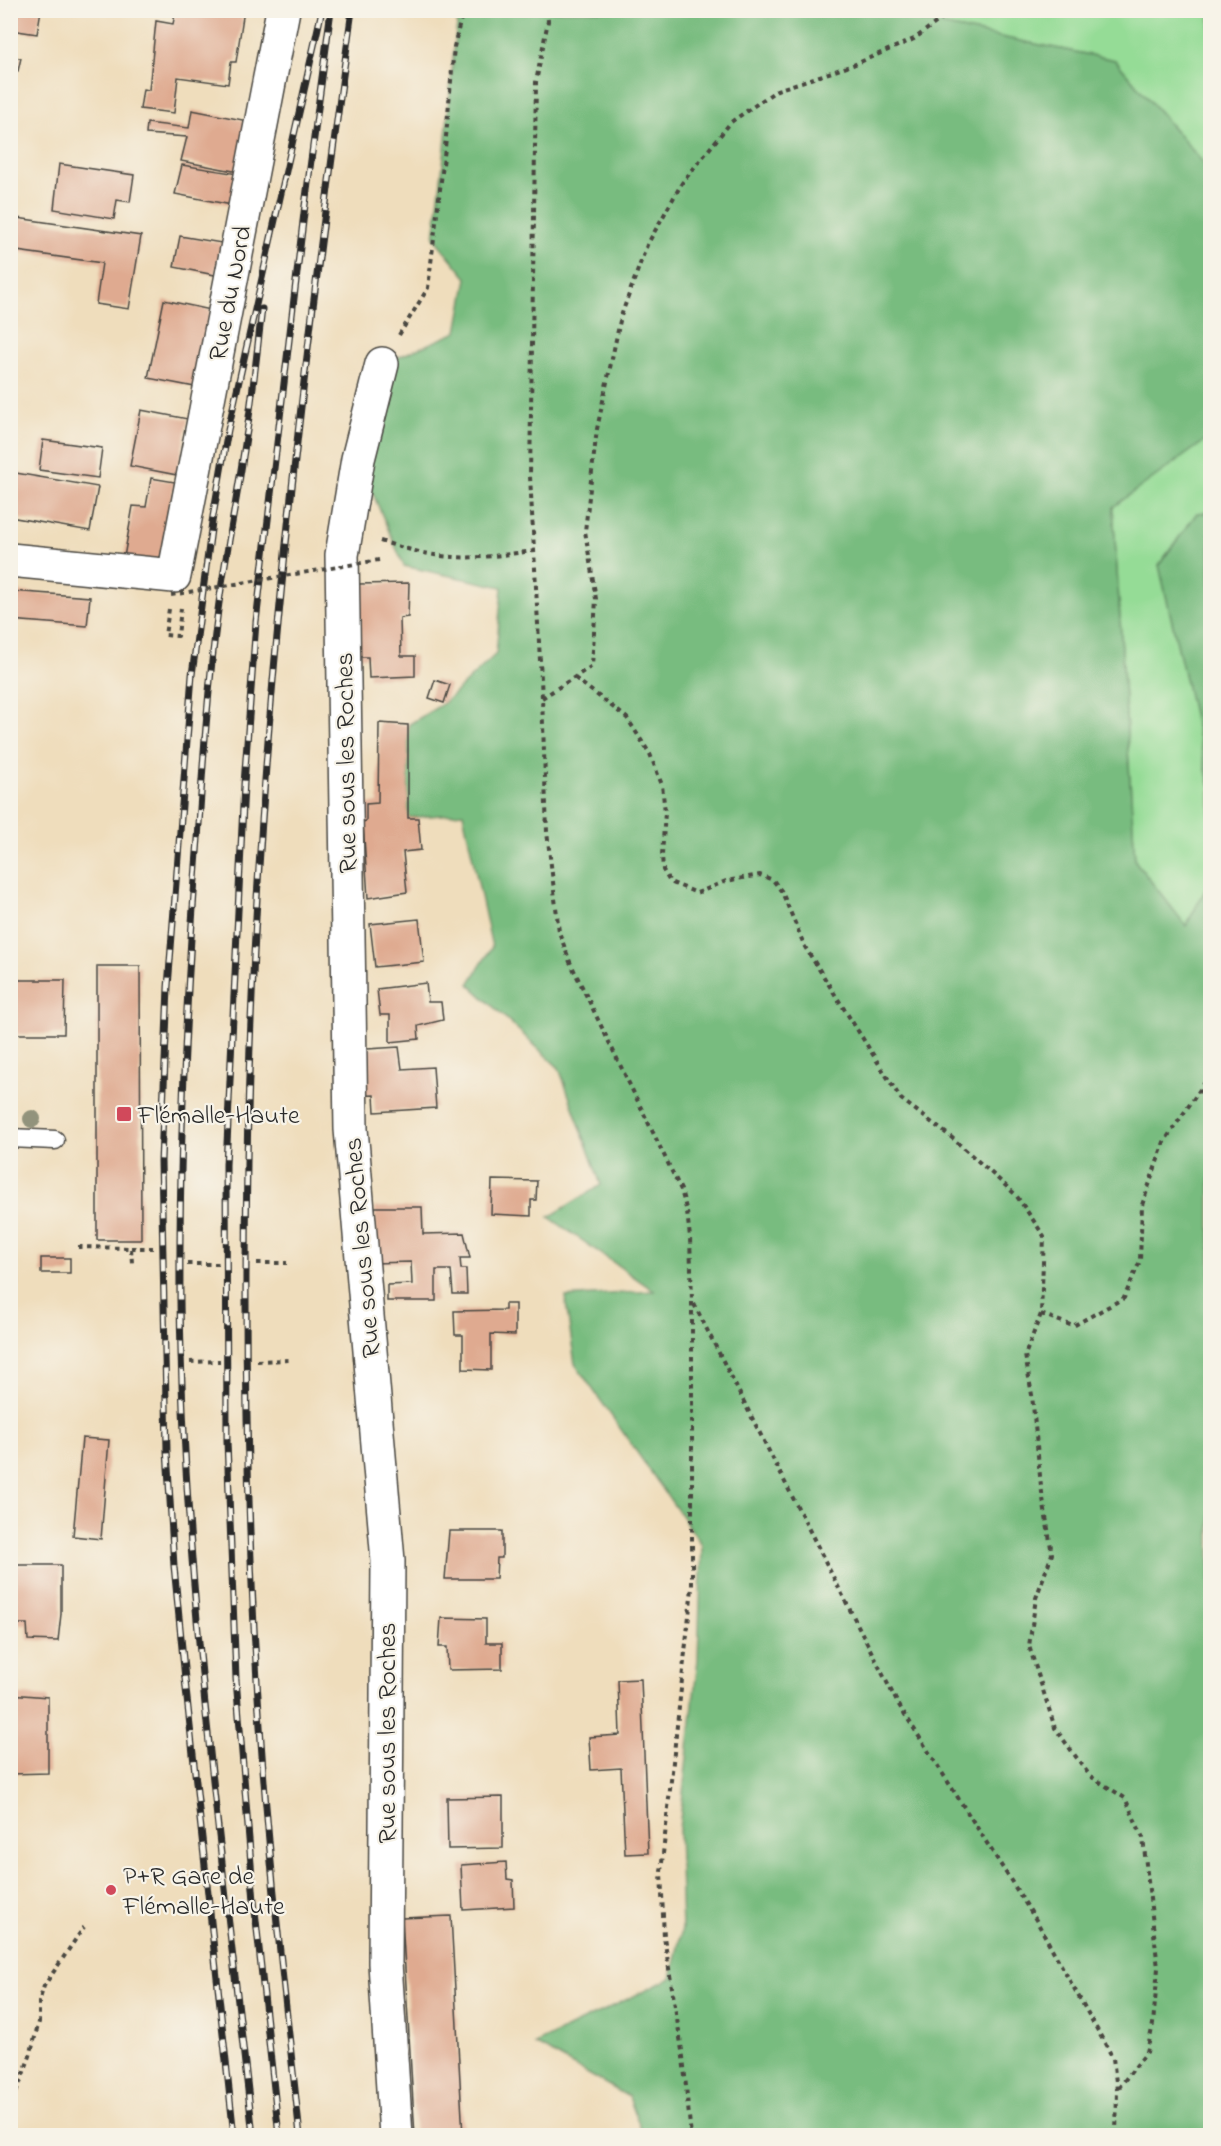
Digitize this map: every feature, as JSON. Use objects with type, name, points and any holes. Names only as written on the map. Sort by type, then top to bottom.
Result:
[{"type":"street","name":"Rue du Nord","points":[[178,588],[283,10]]},
{"type":"street","name":"Rue sous les Roches","points":[[382,364],[358,459],[342,555],[351,1129],[387,1561],[385,1963],[396,2136]]},
{"type":"street","points":[[10,560],[178,588]]},
{"type":"lane","points":[[10,1138],[54,1140]]},
{"type":"path","points":[[382,364],[428,288],[446,148],[454,47],[464,10]]},
{"type":"path","points":[[547,10],[548,21],[536,82],[530,476],[547,832],[559,932],[570,962],[681,1190],[690,1237],[692,1588],[661,1872],[664,1937],[683,2056],[691,2136]]},
{"type":"path","points":[[542,698],[592,666],[596,599],[585,531],[597,429],[621,316],[647,245],[682,183],[730,122],[777,90],[853,65],[914,39],[953,10]]},
{"type":"path","points":[[380,541],[428,554],[454,557],[479,557],[534,550]]},
{"type":"path","points":[[178,588],[178,636],[165,635],[171,595],[379,560]]},
{"type":"path","points":[[575,678],[627,718],[650,754],[662,785],[665,812],[663,870],[670,882],[697,893],[726,881],[760,875],[773,880],[782,892],[805,948],[901,1099],[951,1137],[1017,1195],[1044,1236],[1041,1314],[1026,1355],[1041,1486],[1052,1554],[1036,1598],[1029,1646],[1055,1728],[1090,1776],[1125,1798],[1143,1838],[1158,1968],[1153,2025],[1147,2052],[1117,2090]]},
{"type":"path","points":[[1041,1314],[1073,1326],[1125,1298],[1140,1261],[1142,1205],[1164,1142],[1210,1075]]},
{"type":"path","points":[[78,1247],[153,1248]]},
{"type":"path","points":[[131,1248],[132,1263]]},
{"type":"path","points":[[257,1263],[287,1263]]},
{"type":"path","points":[[187,1264],[219,1264]]},
{"type":"path","points":[[692,1301],[897,1702],[1036,1920],[1113,2058],[1117,2090],[1116,2136]]},
{"type":"path","points":[[257,1361],[289,1360]]},
{"type":"path","points":[[190,1362],[220,1361]]},
{"type":"path","points":[[10,2109],[30,2056],[39,2022],[39,2002],[44,1986],[84,1927]]},
{"type":"green space","points":[[928,10],[1210,11],[1210,171],[1115,60],[921,21]]},
{"type":"green space","points":[[459,11],[928,11],[921,21],[1115,60],[1210,171],[1210,437],[1113,507],[1135,861],[1186,926],[1210,881],[1210,2135],[643,2135],[629,2097],[535,2044],[671,1978],[682,1929],[679,1829],[698,1659],[702,1545],[575,1364],[565,1297],[654,1291],[549,1217],[601,1185],[559,1068],[469,984],[492,947],[463,813],[408,818],[408,725],[444,703],[496,654],[502,587],[404,566],[358,459],[382,364],[457,332],[467,278],[434,238]]},
{"type":"green space","points":[[1210,437],[1210,512],[1197,513],[1159,565],[1210,787],[1210,881],[1186,926],[1135,861],[1113,506]]},
{"type":"green space","points":[[1210,512],[1210,787],[1159,565],[1197,513]]},
{"type":"building","points":[[14,10],[41,10],[37,34],[11,30]]},
{"type":"building","points":[[176,10],[244,10],[236,62],[231,62],[228,84],[178,77],[174,113],[140,109],[143,89],[149,90],[156,21],[173,24]]},
{"type":"building","points":[[10,57],[21,58],[18,71],[10,70]]},
{"type":"building","points":[[192,110],[248,121],[239,172],[181,161],[187,137],[146,134],[147,123],[189,128]]},
{"type":"building","points":[[59,164],[134,175],[130,202],[117,200],[114,219],[54,209]]},
{"type":"building","points":[[182,165],[238,174],[232,205],[175,194]]},
{"type":"building","points":[[10,217],[141,236],[129,309],[96,304],[102,263],[10,250]]},
{"type":"building","points":[[180,236],[222,243],[215,275],[174,267]]},
{"type":"building","points":[[164,300],[211,310],[195,387],[148,378]]},
{"type":"building","points":[[141,410],[188,419],[177,475],[130,466]]},
{"type":"building","points":[[43,440],[102,448],[98,478],[39,470]]},
{"type":"building","points":[[10,472],[98,487],[90,531],[10,517]]},
{"type":"building","points":[[151,478],[175,482],[161,556],[154,562],[124,557],[133,506],[146,507]]},
{"type":"building","points":[[409,583],[408,617],[400,618],[401,656],[415,656],[415,676],[369,678],[368,657],[358,657],[358,584]]},
{"type":"building","points":[[10,591],[90,597],[87,626],[10,620]]},
{"type":"building","points":[[435,680],[450,685],[444,703],[429,698]]},
{"type":"building","points":[[379,723],[408,725],[408,818],[418,818],[421,850],[403,852],[407,892],[368,898],[363,822],[366,821],[366,804],[378,803]]},
{"type":"building","points":[[419,919],[424,962],[375,967],[370,924]]},
{"type":"building","points":[[97,966],[140,966],[141,1240],[97,1240]]},
{"type":"building","points":[[10,980],[65,980],[64,1034],[10,1034]]},
{"type":"building","points":[[426,983],[428,1002],[441,1002],[443,1020],[418,1026],[419,1039],[390,1042],[390,1015],[380,1015],[377,989]]},
{"type":"building","points":[[399,1047],[402,1069],[433,1067],[436,1108],[375,1112],[374,1095],[354,1096],[351,1050]]},
{"type":"building","points":[[492,1180],[537,1181],[536,1200],[531,1200],[531,1216],[491,1214]]},
{"type":"building","points":[[375,1207],[422,1207],[423,1234],[464,1233],[470,1258],[460,1258],[461,1269],[466,1269],[467,1294],[453,1294],[451,1270],[436,1270],[436,1301],[387,1301],[387,1285],[412,1284],[411,1262],[372,1263],[376,1235]]},
{"type":"building","points":[[41,1258],[70,1258],[70,1273],[41,1273]]},
{"type":"building","points":[[10,1275],[18,1275],[18,1286],[10,1286]]},
{"type":"building","points":[[505,1304],[515,1304],[515,1335],[491,1334],[491,1370],[463,1369],[463,1335],[455,1335],[454,1311],[505,1310]]},
{"type":"building","points":[[82,1438],[109,1440],[101,1539],[73,1536]]},
{"type":"building","points":[[449,1531],[502,1531],[502,1558],[497,1558],[496,1579],[445,1579]]},
{"type":"building","points":[[10,1565],[61,1565],[61,1614],[58,1641],[28,1640],[27,1624],[10,1624]]},
{"type":"building","points":[[441,1618],[486,1619],[486,1643],[502,1643],[502,1669],[448,1670],[447,1647],[439,1647]]},
{"type":"building","points":[[641,1679],[648,1853],[625,1854],[621,1768],[591,1770],[589,1737],[620,1735],[618,1680]]},
{"type":"building","points":[[10,1694],[48,1697],[48,1773],[10,1774]]},
{"type":"building","points":[[503,1797],[503,1848],[448,1849],[447,1798]]},
{"type":"building","points":[[506,1862],[507,1879],[513,1880],[514,1907],[463,1910],[461,1865]]},
{"type":"building","points":[[451,1916],[463,2136],[415,2136],[402,1918]]},
{"type":"railway","points":[[234,2136],[186,1689],[174,1566],[167,1451],[161,1161],[168,987],[192,675],[212,522],[228,430],[322,10]]},
{"type":"railway","points":[[279,2136],[254,1901],[236,1679],[227,1441],[226,1165],[244,784],[256,622],[304,213],[331,10]]},
{"type":"railway","points":[[300,2136],[269,1840],[252,1597],[246,1307],[247,1162],[258,873],[282,585],[314,297],[352,10]]},
{"type":"railway","points":[[253,2136],[206,1719],[188,1510],[183,1405],[180,1242],[187,1012],[209,696],[218,610],[248,421],[262,309]]},
{"type":"place","name":"Flémalle-Haute","points":[[124,1114]]},
{"type":"place","name":"P+R Gare de Flémalle-Haute","points":[[111,1890]]}]
